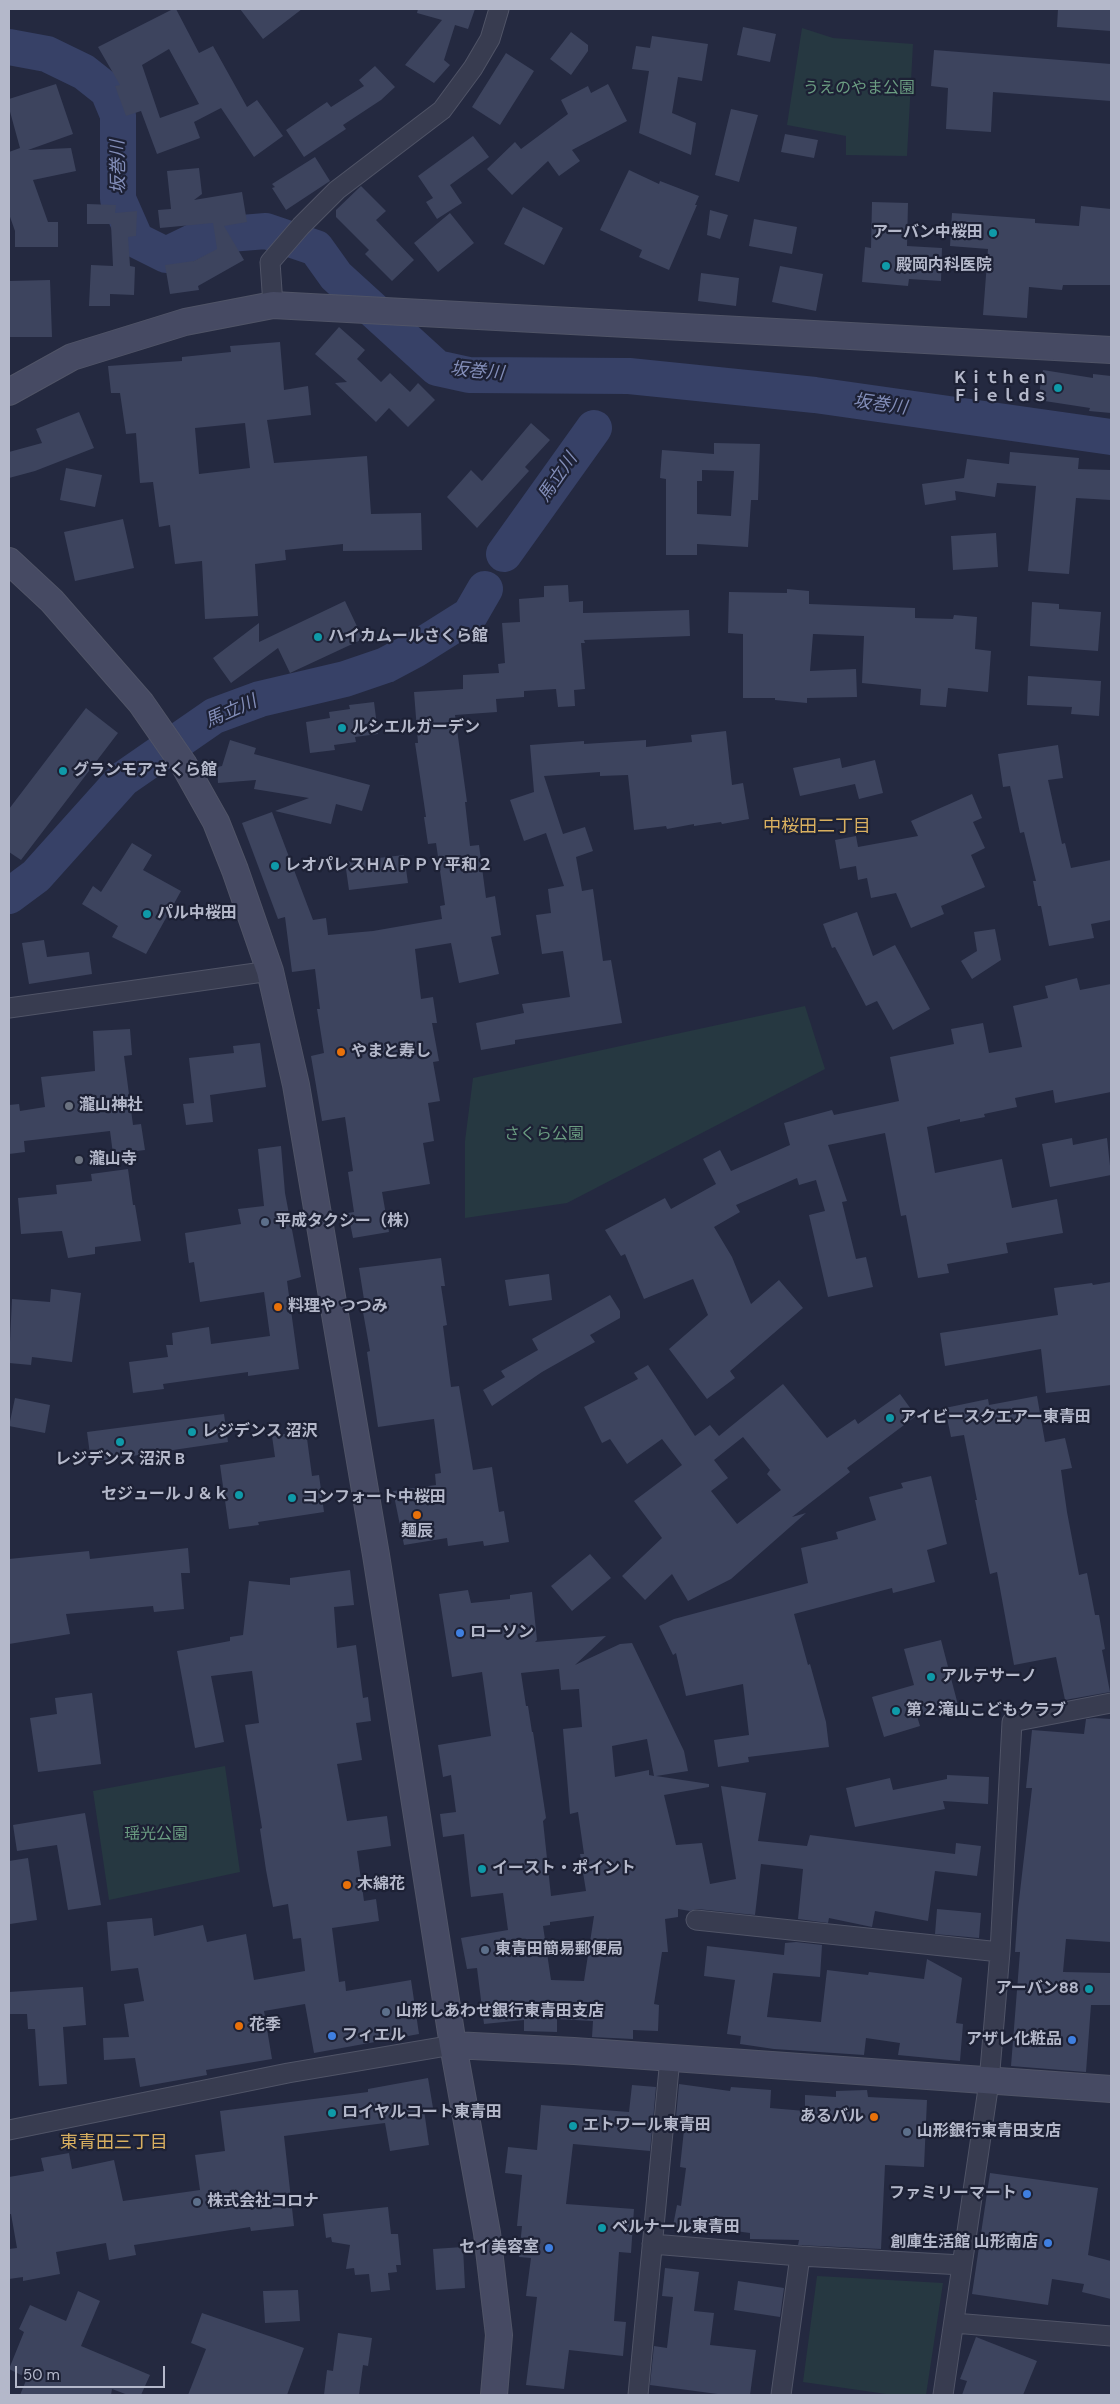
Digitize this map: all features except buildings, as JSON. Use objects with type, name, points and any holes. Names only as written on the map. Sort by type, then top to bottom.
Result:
[{"type":"street","points":[[273,305],[270,262],[301,226],[338,190],[442,110],[473,68],[490,39],[499,9]]},
{"type":"street","points":[[9,392],[72,357],[185,322],[273,305],[1111,350]]},
{"type":"street","points":[[9,562],[52,601],[141,703],[184,765],[219,830],[236,870],[270,971],[296,1085],[376,1555],[453,2045],[487,2233],[499,2335],[494,2395]]},
{"type":"street","points":[[9,1008],[270,971]]},
{"type":"street","points":[[943,2395],[990,2082],[1000,1952],[1012,1722],[1111,1703]]},
{"type":"street","points":[[696,1920],[1000,1952]]},
{"type":"street","points":[[9,2130],[288,2073],[453,2045],[574,2050],[990,2082],[1111,2089]]},
{"type":"street","points":[[638,2395],[670,2058]]},
{"type":"street","points":[[652,2244],[962,2266]]},
{"type":"street","points":[[781,2395],[800,2256]]},
{"type":"street","points":[[954,2323],[1111,2336]]},
{"type":"green space","name":"うえのやま公園","points":[[802,28],[833,38],[913,44],[907,156],[846,155],[846,136],[787,125]]},
{"type":"green space","name":"さくら公園","points":[[805,1006],[825,1069],[567,1203],[465,1218],[465,1141],[473,1078]]},
{"type":"green space","name":"瑶光公園","points":[[225,1766],[240,1872],[109,1900],[93,1791]]},
{"type":"green space","points":[[817,2276],[943,2283],[926,2395],[893,2395],[803,2382]]},
{"type":"waterway","name":"坂巻川","points":[[9,47],[47,54],[84,72],[108,91],[118,115],[118,199],[136,240],[166,255],[205,236],[266,231],[316,248],[336,276],[437,368],[469,375],[629,376],[815,395],[1111,437]]},
{"type":"waterway","name":"馬立川","points":[[504,554],[594,428]]},
{"type":"waterway","name":"馬立川","points":[[9,896],[36,876],[123,779],[214,716],[260,699],[345,679],[386,665],[416,649],[470,615],[485,589]]},
{"type":"place","name":"アーバン中桜田","points":[[993,233]]},
{"type":"place","name":"殿岡内科医院","points":[[886,266]]},
{"type":"place","name":"Ｋｉｔｈｅｎ Ｆｉｅｌｄｓ","points":[[1058,388]]},
{"type":"place","name":"ハイカムールさくら館","points":[[318,637]]},
{"type":"place","name":"ルシエルガーデン","points":[[342,728]]},
{"type":"place","name":"グランモアさくら館","points":[[63,771]]},
{"type":"place","name":"レオパレスＨＡＰＰＹ平和２","points":[[275,866]]},
{"type":"place","name":"パル中桜田","points":[[147,914]]},
{"type":"place","name":"やまと寿し","points":[[341,1052]]},
{"type":"place","name":"瀧山神社","points":[[69,1106]]},
{"type":"place","name":"瀧山寺","points":[[79,1160]]},
{"type":"place","name":"平成タクシー（株）","points":[[265,1222]]},
{"type":"place","name":"料理や つつみ","points":[[278,1307]]},
{"type":"place","name":"アイビースクエアー東青田","points":[[890,1418]]},
{"type":"place","name":"レジデンス 沼沢","points":[[192,1432]]},
{"type":"place","name":"レジデンス 沼沢 B","points":[[120,1442]]},
{"type":"place","name":"セジュールＪ＆ｋ","points":[[239,1495]]},
{"type":"place","name":"コンフォート中桜田","points":[[292,1498]]},
{"type":"place","name":"麺辰","points":[[417,1515]]},
{"type":"place","name":"ローソン","points":[[460,1633]]},
{"type":"place","name":"アルテサーノ","points":[[931,1677]]},
{"type":"place","name":"第２滝山こどもクラブ","points":[[896,1711]]},
{"type":"place","name":"イースト・ポイント","points":[[482,1869]]},
{"type":"place","name":"木綿花","points":[[347,1885]]},
{"type":"place","name":"東青田簡易郵便局","points":[[485,1950]]},
{"type":"place","name":"アーバン88","points":[[1089,1989]]},
{"type":"place","name":"山形しあわせ銀行東青田支店","points":[[386,2012]]},
{"type":"place","name":"花季","points":[[239,2026]]},
{"type":"place","name":"フィエル","points":[[332,2036]]},
{"type":"place","name":"アザレ化粧品","points":[[1072,2040]]},
{"type":"place","name":"ロイヤルコート東青田","points":[[332,2113]]},
{"type":"place","name":"あるバル","points":[[874,2117]]},
{"type":"place","name":"エトワール東青田","points":[[573,2126]]},
{"type":"place","name":"山形銀行東青田支店","points":[[907,2132]]},
{"type":"place","name":"ファミリーマート","points":[[1027,2194]]},
{"type":"place","name":"株式会社コロナ","points":[[197,2202]]},
{"type":"place","name":"ベルナール東青田","points":[[602,2228]]},
{"type":"place","name":"創庫生活館 山形南店","points":[[1048,2243]]},
{"type":"place","name":"セイ美容室","points":[[549,2248]]},
{"type":"district","name":"中桜田二丁目","points":[[817,827]]},
{"type":"district","name":"東青田三丁目","points":[[114,2143]]}]
